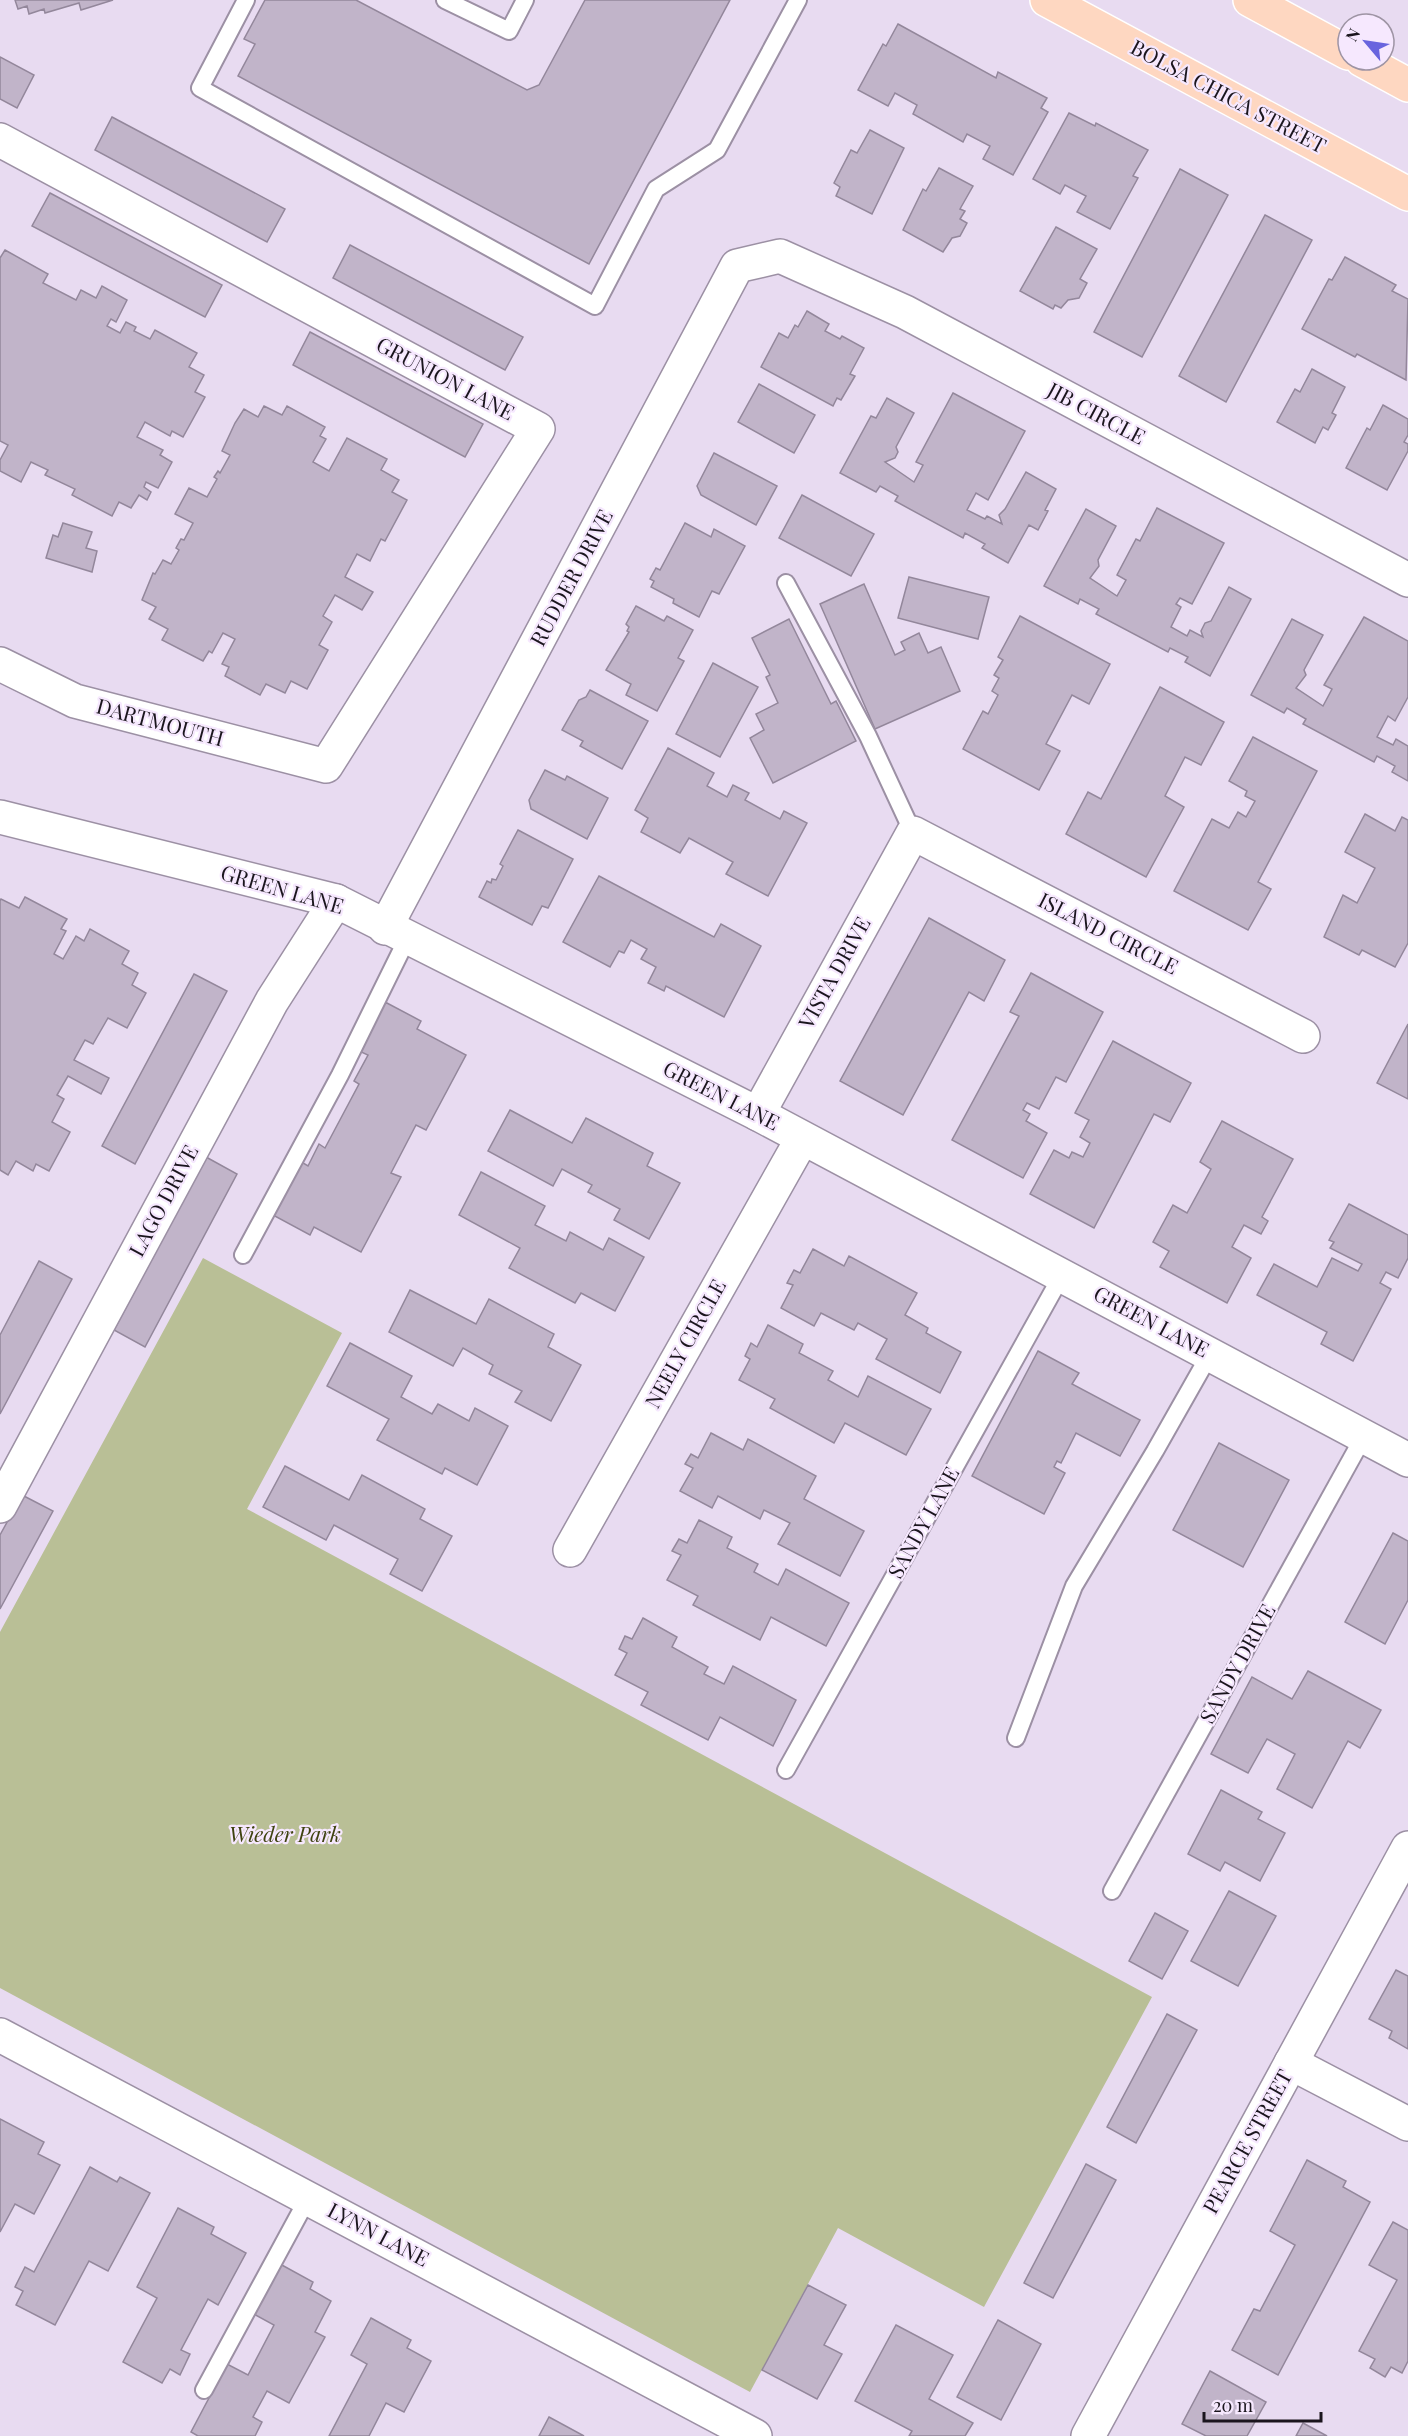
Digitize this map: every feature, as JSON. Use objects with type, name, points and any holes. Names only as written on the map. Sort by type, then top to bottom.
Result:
[{"type":"main road","name":"BOLSA CHICA STREET","points":[[1047,0],[1408,194]]},
{"type":"main road","points":[[1250,0],[1336,46]]},
{"type":"main road","points":[[1384,72],[1408,85]]},
{"type":"street","name":"GRUNION LANE","points":[[0,140],[538,429],[326,766]]},
{"type":"street","name":"JIB CIRCLE","points":[[780,256],[905,312],[1408,580]]},
{"type":"street","name":"RUDDER DRIVE","points":[[396,933],[737,266],[780,256]]},
{"type":"street","name":"DARTMOUTH","points":[[0,664],[75,701],[326,766]]},
{"type":"street","name":"GREEN LANE","points":[[0,817],[336,901],[758,1114],[1408,1460]]},
{"type":"street","name":"ISLAND CIRCLE","points":[[913,833],[1303,1036]]},
{"type":"street","name":"VISTA DRIVE","points":[[758,1114],[913,833]]},
{"type":"street","name":"LAGO DRIVE","points":[[0,1506],[272,1001],[336,901]]},
{"type":"street","name":"NEELY CIRCLE","points":[[570,1550],[802,1138]]},
{"type":"street","name":"PEARCE STREET","points":[[1088,2436],[1408,1848]]},
{"type":"street","name":"LYNN LANE","points":[[0,2035],[755,2436]]},
{"type":"street","points":[[1291,2063],[1408,2124]]},
{"type":"lane","points":[[246,0],[200,88],[595,306],[656,189],[717,150],[798,0]]},
{"type":"lane","points":[[445,0],[509,32],[525,0]]},
{"type":"lane","points":[[786,583],[868,736],[913,833]]},
{"type":"lane","points":[[243,1255],[340,1075],[396,933]]},
{"type":"lane","name":"SANDY LANE","points":[[786,1770],[1062,1275]]},
{"type":"lane","points":[[1016,1738],[1074,1586],[1210,1354]]},
{"type":"lane","name":"SANDY DRIVE","points":[[1112,1891],[1364,1436]]},
{"type":"lane","points":[[204,2390],[308,2198]]},
{"type":"green space","name":"Wieder Park","points":[[203,1258],[342,1333],[247,1509],[1152,1997],[984,2307],[838,2228],[750,2392],[0,1988],[0,1632]]},
{"type":"building","points":[[15,0],[113,0],[81,10],[79,3],[45,13],[44,9],[29,14],[27,6],[18,9]]},
{"type":"building","points":[[265,0],[356,0],[527,90],[539,85],[585,0],[730,0],[589,264],[238,76],[255,44],[244,39]]},
{"type":"building","points":[[898,24],[996,78],[998,72],[1047,98],[1041,108],[1048,112],[1013,175],[983,159],[990,146],[967,134],[963,142],[913,114],[917,105],[895,93],[888,106],[858,90],[883,44],[886,46]]},
{"type":"building","points":[[0,57],[34,75],[17,108],[0,99]]},
{"type":"building","points":[[1069,113],[1095,126],[1096,123],[1148,150],[1133,176],[1138,178],[1110,229],[1077,212],[1086,196],[1065,185],[1060,194],[1033,179]]},
{"type":"building","points":[[112,117],[285,209],[267,242],[95,150]]},
{"type":"building","points":[[870,130],[904,148],[872,214],[836,196],[840,187],[834,183],[851,150],[857,153]]},
{"type":"building","points":[[939,168],[973,186],[960,209],[965,211],[960,219],[967,223],[960,236],[952,238],[943,252],[903,230],[923,189],[926,191]]},
{"type":"building","points":[[1180,169],[1228,195],[1142,357],[1094,332]]},
{"type":"building","points":[[50,193],[222,285],[205,317],[32,226]]},
{"type":"building","points":[[1265,215],[1312,240],[1226,402],[1179,376]]},
{"type":"building","points":[[1056,227],[1097,249],[1080,279],[1087,283],[1079,298],[1068,300],[1061,308],[1055,305],[1053,309],[1020,291]]},
{"type":"building","points":[[350,245],[523,337],[505,370],[333,278]]},
{"type":"building","points":[[5,250],[48,274],[43,283],[76,300],[81,290],[96,298],[102,286],[127,300],[116,322],[111,319],[107,326],[120,333],[126,322],[136,327],[134,331],[150,339],[155,330],[197,353],[189,367],[204,375],[195,392],[205,397],[183,437],[172,431],[170,436],[145,422],[137,437],[163,450],[160,455],[172,462],[158,488],[146,482],[144,487],[151,492],[147,500],[139,495],[131,508],[119,502],[112,516],[72,495],[75,489],[45,475],[48,470],[31,462],[21,482],[0,471],[0,460],[8,445],[0,441],[0,258]]},
{"type":"building","points":[[1345,257],[1396,285],[1392,291],[1408,299],[1406,380],[1357,354],[1355,357],[1302,329],[1329,279],[1332,280]]},
{"type":"building","points":[[807,311],[829,324],[825,331],[840,339],[842,336],[864,348],[850,374],[855,376],[841,400],[837,398],[833,406],[761,367],[779,333],[788,338],[795,325],[798,327]]},
{"type":"building","points":[[310,332],[483,424],[465,457],[293,365]]},
{"type":"building","points":[[1312,369],[1345,387],[1332,413],[1336,415],[1328,430],[1323,427],[1315,443],[1277,422],[1295,389],[1300,392]]},
{"type":"building","points":[[759,384],[815,415],[794,453],[738,422]]},
{"type":"building","points":[[953,393],[1025,431],[988,500],[976,493],[967,510],[985,519],[987,516],[1002,524],[999,515],[1005,509],[1026,472],[1056,489],[1038,530],[1029,525],[1008,563],[982,548],[985,544],[965,533],[963,538],[895,501],[898,496],[880,486],[876,492],[840,473],[871,416],[876,418],[887,398],[914,413],[896,447],[898,452],[895,458],[885,462],[914,482],[923,465],[916,462]]},
{"type":"building","points":[[1383,405],[1408,419],[1408,435],[1404,442],[1408,444],[1408,451],[1387,490],[1346,468],[1367,428],[1370,430]]},
{"type":"building","points":[[264,406],[282,415],[287,406],[325,427],[320,436],[326,439],[313,462],[329,471],[347,438],[387,459],[381,470],[399,480],[392,492],[407,500],[385,541],[381,539],[370,561],[357,554],[345,577],[373,592],[362,610],[335,595],[323,616],[332,622],[319,645],[328,650],[307,689],[291,681],[285,693],[266,684],[260,695],[225,676],[229,667],[222,664],[235,639],[223,633],[212,653],[209,651],[203,661],[162,640],[168,629],[149,619],[156,607],[142,600],[153,573],[155,574],[163,560],[171,564],[179,550],[176,548],[181,539],[184,540],[193,523],[175,514],[189,488],[207,497],[217,479],[214,477],[218,471],[220,473],[230,455],[222,451],[235,423],[244,409],[258,417]]},
{"type":"building","points":[[714,453],[777,486],[756,525],[701,495],[697,486]]},
{"type":"building","points":[[802,495],[874,534],[851,576],[779,538]]},
{"type":"building","points":[[1157,508],[1224,543],[1192,604],[1180,598],[1176,604],[1181,607],[1171,627],[1187,636],[1190,630],[1203,637],[1201,631],[1205,623],[1211,621],[1229,587],[1251,599],[1210,676],[1185,662],[1188,657],[1170,648],[1168,652],[1096,614],[1099,609],[1080,599],[1078,604],[1044,586],[1086,509],[1116,526],[1098,560],[1099,566],[1090,578],[1117,596],[1126,580],[1117,575],[1136,539],[1140,541]]},
{"type":"building","points":[[63,523],[92,532],[86,548],[97,551],[92,572],[46,558],[53,535],[58,537]]},
{"type":"building","points":[[685,523],[711,537],[714,529],[745,546],[719,594],[712,591],[699,617],[673,603],[674,599],[651,587],[654,581],[650,579],[656,568],[660,570]]},
{"type":"building","points":[[909,577],[989,597],[978,639],[898,618]]},
{"type":"building","points":[[864,584],[895,655],[905,650],[901,642],[919,633],[928,653],[941,647],[960,691],[875,729],[820,604]]},
{"type":"building","points":[[636,606],[664,621],[667,616],[693,630],[678,658],[684,661],[657,711],[626,695],[631,684],[606,670],[629,632],[626,624]]},
{"type":"building","points":[[1020,616],[1110,664],[1089,704],[1072,695],[1046,744],[1060,751],[1039,790],[963,749],[983,711],[988,714],[998,695],[992,691],[999,678],[994,675],[1003,660],[998,657]]},
{"type":"building","points":[[1364,617],[1408,641],[1408,697],[1395,721],[1388,716],[1377,737],[1393,745],[1396,739],[1408,746],[1408,781],[1392,772],[1395,766],[1377,756],[1374,762],[1303,724],[1306,719],[1287,708],[1284,713],[1251,695],[1292,619],[1323,635],[1304,670],[1306,675],[1296,688],[1323,706],[1332,689],[1324,685]]},
{"type":"building","points":[[789,619],[831,704],[836,701],[856,741],[773,783],[750,738],[764,730],[756,714],[778,703],[766,677],[770,675],[752,638]]},
{"type":"building","points":[[713,663],[758,687],[720,757],[676,734]]},
{"type":"building","points":[[1160,687],[1224,722],[1201,765],[1185,757],[1165,796],[1184,807],[1146,877],[1066,834],[1088,792],[1101,799]]},
{"type":"building","points":[[590,690],[648,721],[622,769],[580,746],[583,741],[562,730],[579,700],[586,697]]},
{"type":"building","points":[[1253,737],[1317,771],[1258,882],[1271,889],[1248,930],[1174,891],[1212,819],[1229,828],[1238,812],[1246,817],[1255,801],[1245,796],[1247,791],[1229,781]]},
{"type":"building","points":[[668,748],[714,773],[707,786],[727,797],[733,785],[749,793],[745,800],[780,819],[784,811],[807,823],[768,896],[726,874],[733,862],[689,838],[680,853],[641,832],[648,818],[635,810]]},
{"type":"building","points":[[545,770],[565,780],[567,776],[608,798],[587,839],[531,809],[529,800]]},
{"type":"building","points":[[1365,814],[1395,831],[1402,817],[1408,820],[1408,943],[1395,967],[1362,950],[1359,955],[1324,937],[1343,895],[1357,903],[1375,868],[1345,852]]},
{"type":"building","points":[[518,830],[573,859],[548,908],[542,906],[532,925],[479,897],[487,881],[491,883],[492,879],[496,880],[503,866],[500,864]]},
{"type":"building","points":[[599,876],[714,937],[721,924],[761,946],[724,1017],[666,986],[664,991],[648,983],[656,967],[641,959],[647,949],[631,940],[624,953],[619,951],[610,967],[563,942]]},
{"type":"building","points":[[25,897],[67,919],[61,929],[66,931],[54,954],[63,959],[76,936],[84,941],[90,929],[129,951],[122,964],[138,973],[132,985],[146,993],[127,1028],[108,1018],[93,1044],[85,1040],[74,1060],[109,1078],[101,1094],[68,1076],[57,1095],[64,1099],[52,1122],[70,1132],[49,1171],[36,1164],[33,1171],[16,1161],[8,1175],[0,1170],[0,901],[1,899],[19,908]]},
{"type":"building","points":[[929,918],[1005,960],[984,1001],[969,992],[903,1115],[840,1081]]},
{"type":"building","points":[[1031,973],[1103,1012],[1066,1082],[1056,1077],[1039,1109],[1027,1103],[1023,1110],[1030,1114],[1026,1121],[1047,1133],[1023,1178],[952,1140],[1019,1016],[1010,1012]]},
{"type":"building","points":[[194,974],[227,991],[135,1164],[102,1146]]},
{"type":"building","points":[[385,1002],[421,1021],[417,1029],[466,1055],[426,1130],[416,1125],[391,1173],[401,1177],[361,1252],[314,1227],[310,1235],[271,1214],[300,1161],[308,1166],[319,1144],[325,1148],[359,1084],[354,1081],[368,1055],[359,1051]]},
{"type":"building","points":[[1408,1024],[1408,1099],[1377,1083]]},
{"type":"building","points":[[1113,1041],[1191,1083],[1170,1122],[1154,1114],[1094,1228],[1030,1194],[1054,1150],[1069,1158],[1072,1152],[1083,1157],[1090,1143],[1080,1137],[1089,1120],[1075,1113]]},
{"type":"building","points":[[510,1110],[572,1143],[586,1118],[653,1153],[647,1166],[680,1183],[649,1239],[614,1220],[620,1209],[588,1192],[592,1185],[562,1169],[553,1186],[488,1151]]},
{"type":"building","points":[[1222,1121],[1293,1159],[1262,1217],[1268,1221],[1261,1234],[1244,1225],[1232,1247],[1251,1258],[1227,1303],[1160,1267],[1169,1251],[1153,1242],[1173,1205],[1187,1213],[1211,1169],[1200,1162]]},
{"type":"building","points":[[206,1157],[237,1174],[145,1347],[114,1330]]},
{"type":"building","points":[[481,1172],[545,1206],[535,1225],[566,1241],[570,1232],[603,1250],[609,1238],[644,1257],[615,1311],[581,1293],[575,1303],[509,1268],[520,1248],[459,1215]]},
{"type":"building","points":[[1349,1204],[1408,1235],[1408,1258],[1398,1278],[1386,1272],[1380,1283],[1391,1289],[1353,1361],[1321,1344],[1327,1332],[1257,1295],[1274,1264],[1317,1287],[1332,1258],[1358,1271],[1362,1264],[1330,1248],[1334,1242],[1329,1240]]},
{"type":"building","points":[[813,1249],[844,1266],[849,1256],[917,1293],[905,1315],[928,1328],[926,1333],[961,1352],[940,1393],[876,1359],[887,1339],[858,1323],[854,1330],[821,1313],[814,1326],[781,1308],[793,1285],[787,1283],[794,1270],[800,1273]]},
{"type":"building","points":[[39,1261],[72,1279],[0,1414],[0,1335]]},
{"type":"building","points":[[410,1290],[476,1324],[489,1299],[554,1334],[548,1347],[581,1365],[551,1421],[515,1402],[522,1391],[489,1374],[493,1365],[463,1348],[453,1366],[389,1332]]},
{"type":"building","points":[[768,1325],[803,1344],[799,1353],[833,1371],[828,1380],[858,1397],[868,1376],[931,1409],[906,1455],[845,1423],[834,1443],[770,1408],[775,1399],[739,1380],[750,1359],[745,1356],[751,1343],[757,1347]]},
{"type":"building","points":[[350,1343],[412,1376],[401,1397],[432,1414],[438,1404],[469,1421],[475,1408],[508,1426],[477,1485],[445,1468],[442,1474],[377,1440],[389,1419],[327,1386]]},
{"type":"building","points":[[1038,1351],[1079,1373],[1072,1384],[1140,1420],[1120,1456],[1076,1433],[1061,1463],[1057,1461],[1054,1467],[1065,1473],[1044,1514],[972,1476]]},
{"type":"building","points":[[711,1433],[743,1450],[748,1439],[816,1476],[804,1499],[864,1531],[840,1576],[778,1544],[790,1523],[764,1510],[760,1519],[718,1496],[712,1508],[680,1491],[693,1468],[685,1464],[691,1454],[698,1458]]},
{"type":"building","points":[[1219,1443],[1289,1480],[1243,1567],[1173,1530]]},
{"type":"building","points":[[285,1466],[349,1500],[362,1475],[425,1509],[420,1519],[452,1536],[422,1591],[390,1574],[398,1559],[334,1525],[326,1540],[263,1507]]},
{"type":"building","points":[[22,1495],[53,1511],[0,1609],[0,1535]]},
{"type":"building","points":[[699,1520],[732,1537],[727,1548],[758,1564],[754,1572],[778,1585],[786,1569],[849,1603],[826,1646],[771,1617],[760,1640],[693,1605],[698,1596],[667,1580],[681,1555],[672,1551],[679,1539],[687,1543]]},
{"type":"building","points":[[1393,1533],[1408,1541],[1408,1600],[1385,1644],[1345,1622]]},
{"type":"building","points":[[643,1618],[677,1637],[672,1647],[708,1667],[704,1674],[724,1684],[733,1666],[796,1700],[773,1746],[720,1717],[708,1740],[641,1705],[648,1692],[615,1675],[627,1653],[619,1649],[625,1636],[632,1639]]},
{"type":"building","points":[[1308,1671],[1381,1710],[1360,1748],[1348,1741],[1312,1808],[1277,1789],[1295,1754],[1267,1739],[1248,1773],[1211,1754],[1252,1677],[1292,1699]]},
{"type":"building","points":[[1221,1790],[1262,1812],[1258,1819],[1285,1833],[1260,1881],[1225,1862],[1220,1871],[1188,1854]]},
{"type":"building","points":[[1229,1891],[1276,1916],[1238,1986],[1191,1961]]},
{"type":"building","points":[[1155,1913],[1188,1931],[1162,1979],[1129,1961]]},
{"type":"building","points":[[1396,1970],[1408,1976],[1408,2049],[1389,2038],[1392,2031],[1369,2019]]},
{"type":"building","points":[[1167,2014],[1197,2030],[1136,2143],[1107,2127]]},
{"type":"building","points":[[0,2119],[44,2142],[38,2154],[60,2165],[34,2214],[15,2204],[0,2232]]},
{"type":"building","points":[[1307,2160],[1346,2181],[1343,2187],[1370,2202],[1278,2375],[1232,2350],[1254,2309],[1260,2311],[1295,2245],[1270,2231]]},
{"type":"building","points":[[1086,2164],[1116,2180],[1053,2298],[1024,2283]]},
{"type":"building","points":[[90,2167],[117,2182],[120,2177],[150,2193],[108,2271],[89,2261],[55,2325],[16,2305],[23,2291],[15,2287],[25,2267],[34,2272]]},
{"type":"building","points":[[178,2208],[214,2227],[211,2234],[246,2253],[218,2305],[208,2299],[181,2350],[190,2354],[180,2375],[170,2369],[162,2383],[123,2362],[157,2298],[137,2287]]},
{"type":"building","points":[[1393,2222],[1408,2230],[1408,2361],[1402,2373],[1391,2367],[1385,2377],[1370,2368],[1375,2359],[1359,2351],[1397,2280],[1369,2265]]},
{"type":"building","points":[[280,2264],[313,2282],[310,2289],[331,2301],[315,2332],[325,2337],[289,2403],[267,2391],[253,2417],[262,2422],[255,2436],[198,2436],[191,2432],[227,2364],[248,2375],[274,2325],[252,2313]]},
{"type":"building","points":[[808,2285],[846,2305],[824,2345],[842,2354],[817,2399],[762,2370]]},
{"type":"building","points":[[371,2318],[411,2340],[407,2348],[431,2361],[404,2412],[386,2403],[369,2436],[329,2436],[367,2364],[351,2355]]},
{"type":"building","points":[[998,2320],[1041,2344],[1001,2420],[957,2397]]},
{"type":"building","points":[[896,2325],[953,2355],[929,2399],[973,2423],[965,2436],[909,2436],[912,2431],[855,2401]]},
{"type":"building","points":[[1210,2371],[1266,2402],[1247,2436],[1206,2436],[1182,2424]]},
{"type":"building","points":[[549,2417],[584,2436],[539,2436]]},
{"type":"building","points":[[1303,2423],[1327,2436],[1296,2436]]}]
